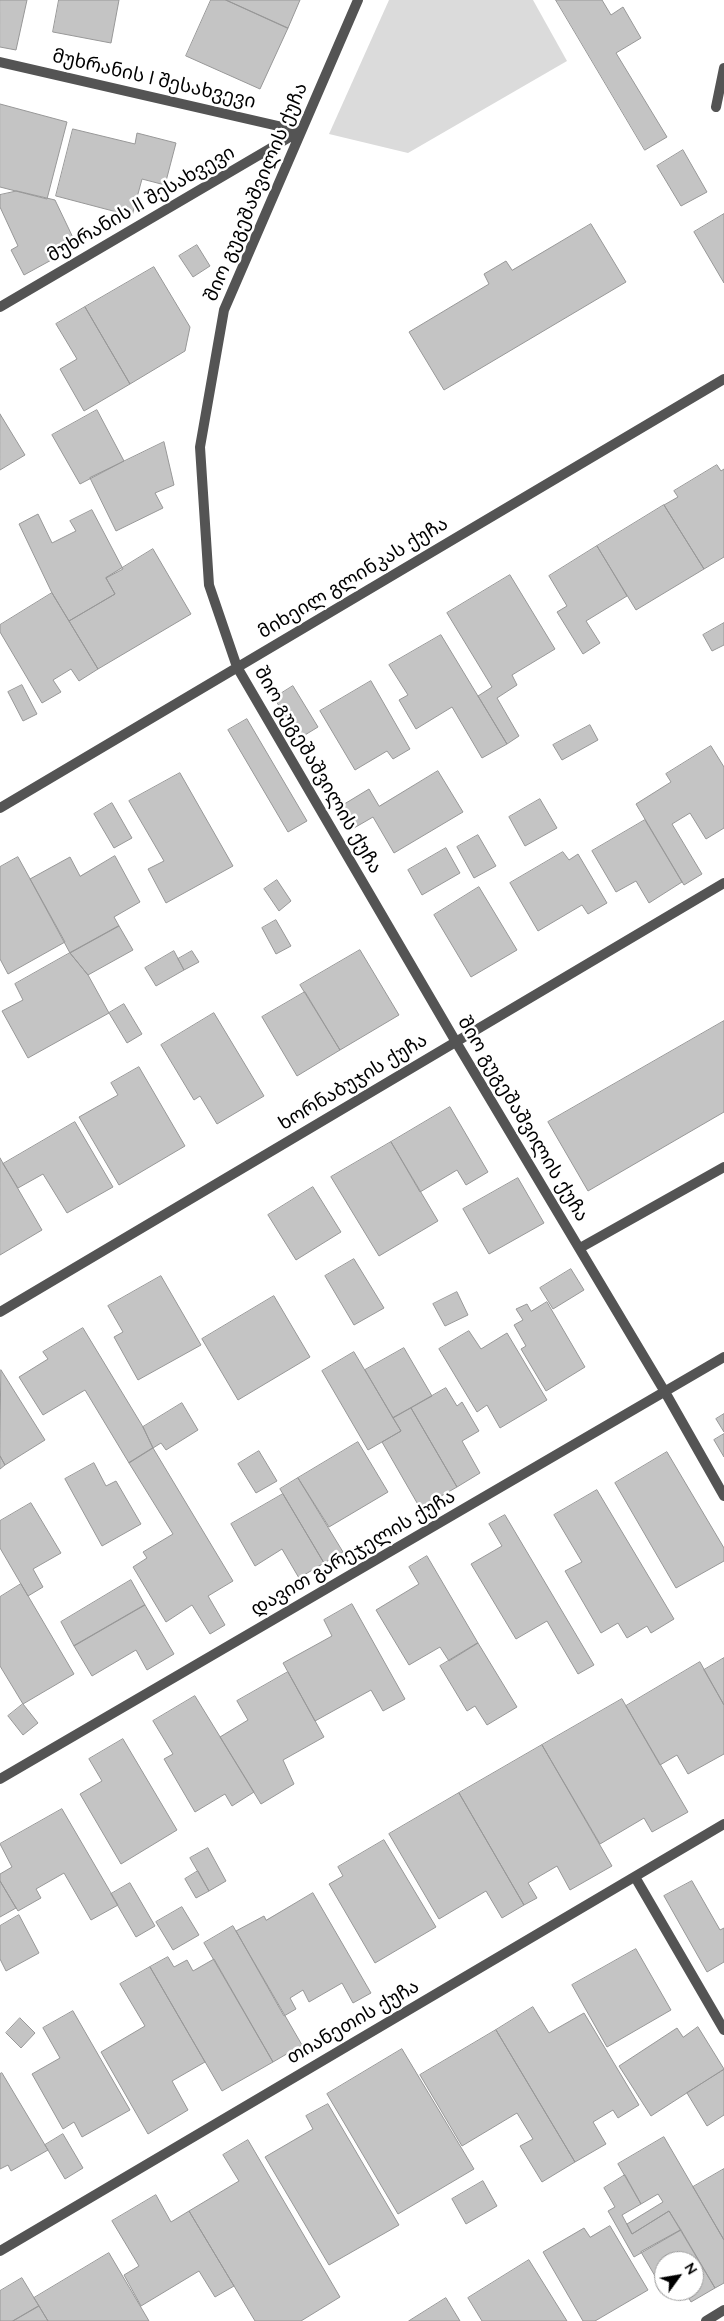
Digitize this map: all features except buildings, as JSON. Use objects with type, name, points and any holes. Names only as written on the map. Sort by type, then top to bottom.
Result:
[{"type":"street","name":"შიო გუგეშაშვილის ქუჩა","points":[[358,0],[224,310],[200,447],[209,585],[237,667],[456,1042],[665,1392],[724,1496]]},
{"type":"street","name":"მუხრანის I შესახვევი","points":[[0,62],[300,131]]},
{"type":"street","points":[[716,107],[724,68]]},
{"type":"street","name":"მუხრანის II შესახვევი","points":[[0,307],[300,131]]},
{"type":"street","name":"მიხეილ გლინკას ქუჩა","points":[[0,808],[724,379]]},
{"type":"street","name":"ხორნაბუჯის ქუჩა","points":[[0,1312],[724,883]]},
{"type":"street","points":[[580,1248],[724,1167]]},
{"type":"street","name":"დავით გარეჯელის ქუჩა","points":[[0,1779],[724,1357]]},
{"type":"street","name":"თიანეთის ქუჩა","points":[[0,2250],[724,1824]]},
{"type":"street","points":[[635,1877],[724,2030]]},
{"type":"street","points":[[706,2321],[724,2310]]},
{"type":"shaded area","points":[[389,0],[533,0],[567,61],[408,153],[329,134]]}]
